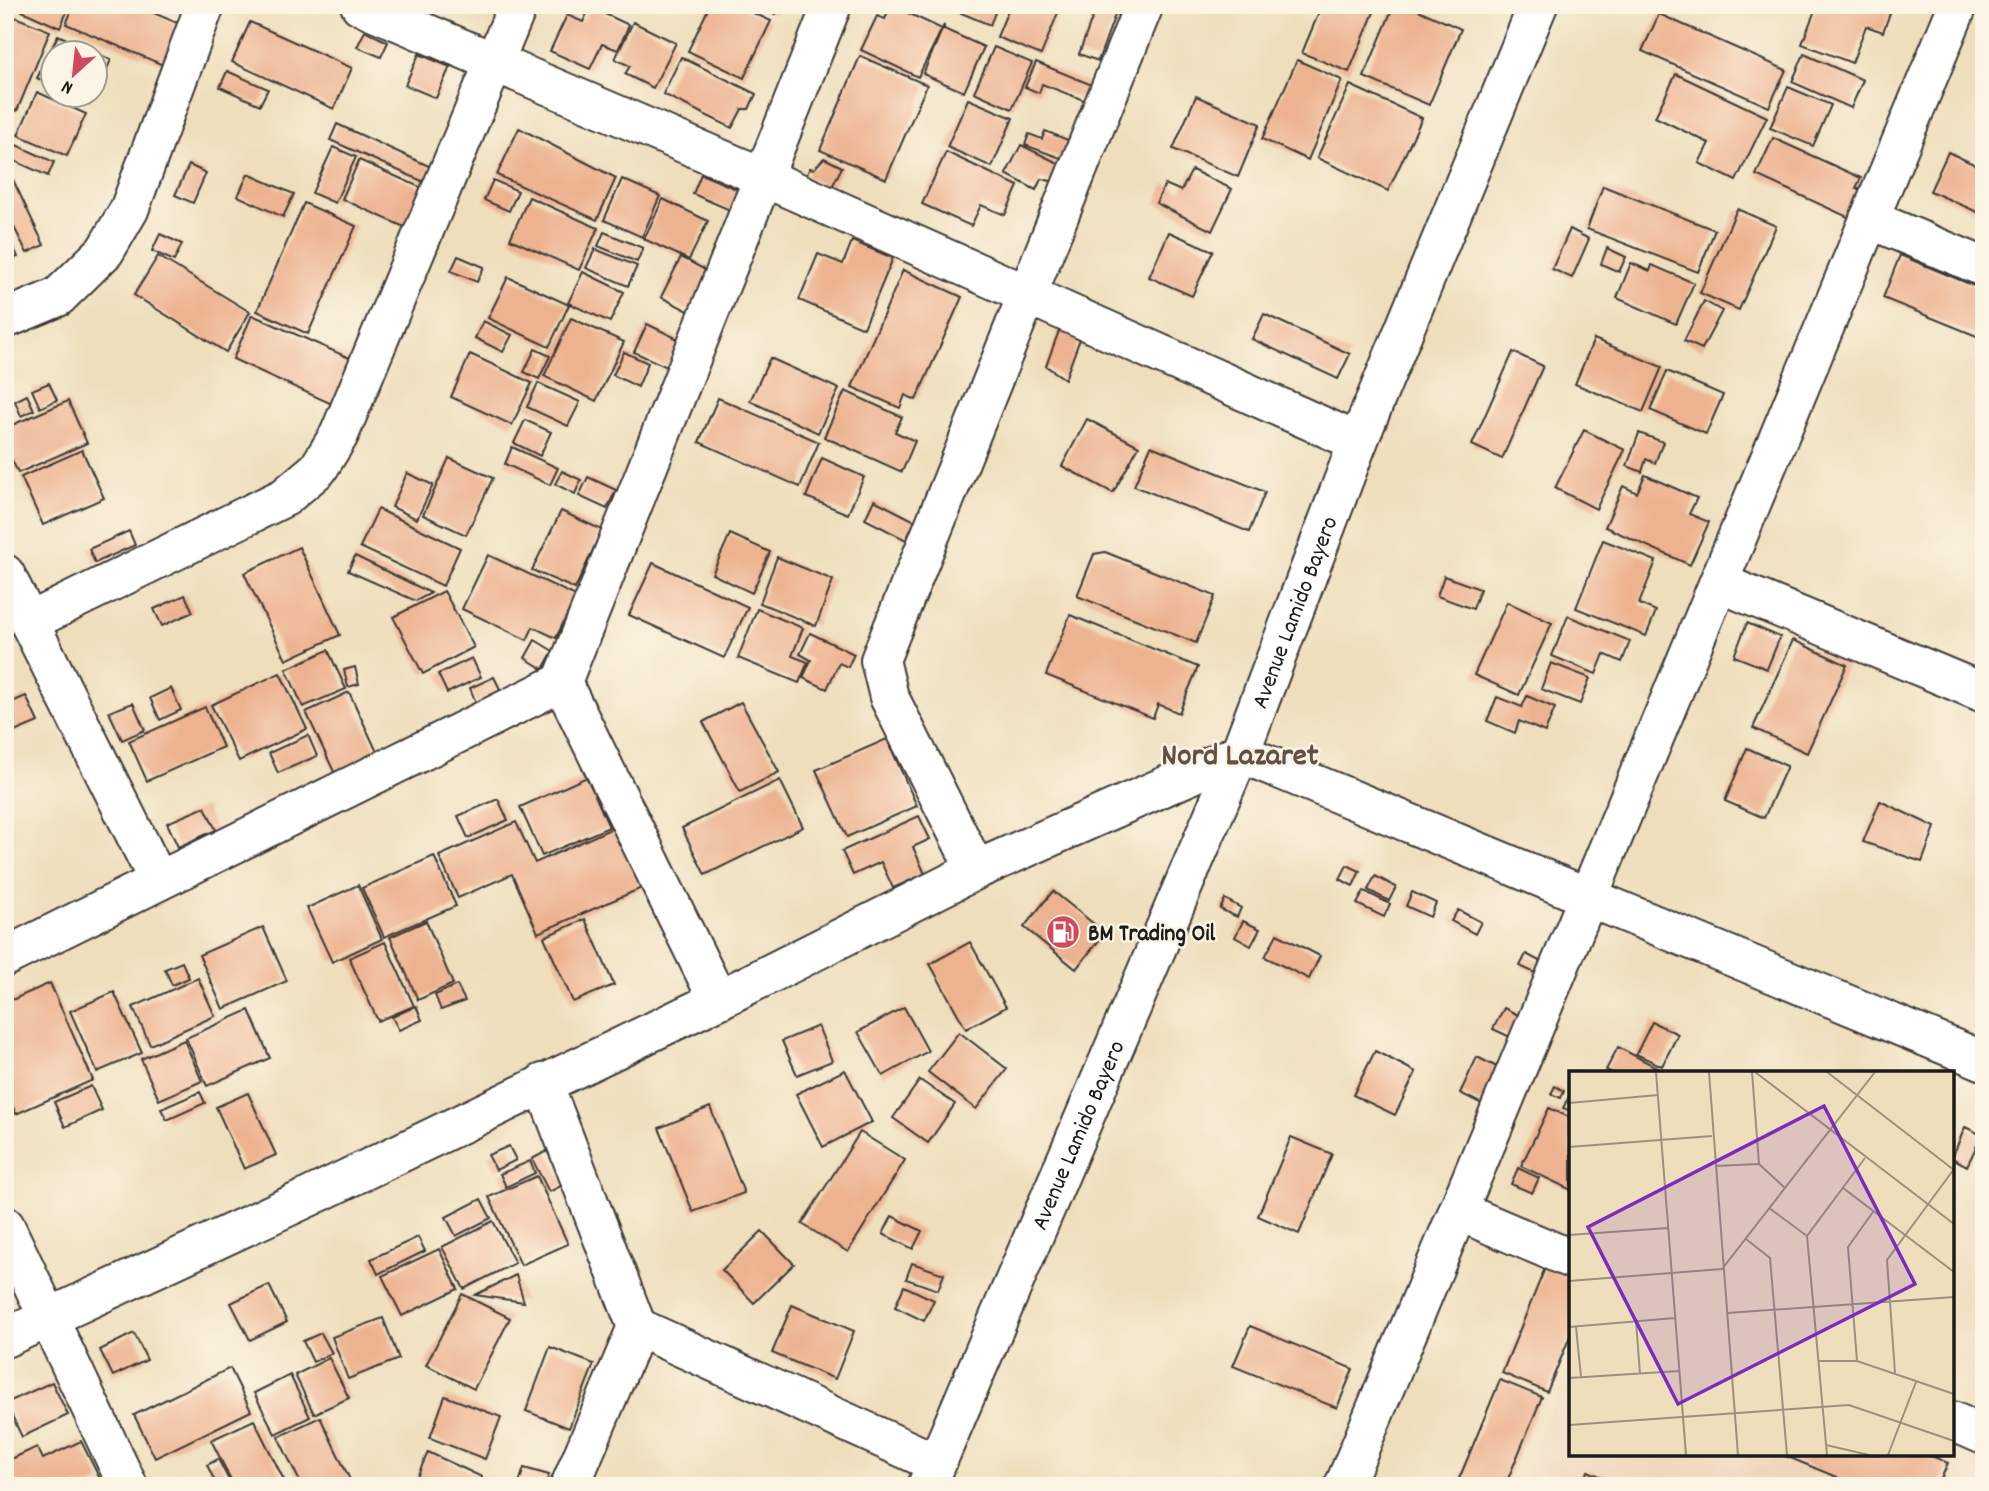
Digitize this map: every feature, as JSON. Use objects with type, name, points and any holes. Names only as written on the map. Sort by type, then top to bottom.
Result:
[{"type":"street","points":[[5,319],[58,297],[105,251],[129,210],[205,5]]},
{"type":"street","points":[[360,5],[763,177],[1358,442]]},
{"type":"street","points":[[31,621],[285,497],[318,469],[339,435],[518,5]]},
{"type":"street","points":[[5,957],[562,682],[832,5]]},
{"type":"street","points":[[976,870],[889,696],[880,660],[1144,5]]},
{"type":"street","name":"Avenue Lamido Bayero","points":[[932,1475],[1240,753],[1358,442],[1538,5]]},
{"type":"street","points":[[1344,1486],[1958,5]]},
{"type":"street","points":[[1869,219],[1984,267]]},
{"type":"street","points":[[5,574],[31,621],[158,880]]},
{"type":"street","points":[[1720,583],[1984,693]]},
{"type":"street","points":[[562,682],[718,1000]]},
{"type":"street","points":[[5,1338],[718,1000],[976,870],[1240,753],[1984,1061]]},
{"type":"street","points":[[543,1083],[637,1327],[932,1475]]},
{"type":"street","points":[[1458,1211],[1569,1258]]},
{"type":"street","points":[[5,1226],[128,1486]]},
{"type":"street","points":[[570,1486],[637,1327]]},
{"type":"street","points":[[1954,1423],[1984,1435]]},
{"type":"shaded area","points":[[1569,1365],[1569,1456],[1954,1456],[1954,1444],[1984,1456],[1984,1486],[1519,1486]]},
{"type":"building","points":[[25,5],[70,5],[60,28],[22,11]]},
{"type":"building","points":[[74,5],[135,5],[180,24],[163,65],[108,42],[108,38],[99,38],[66,24]]},
{"type":"building","points":[[710,5],[736,5],[771,21],[744,78],[688,51]]},
{"type":"building","points":[[754,5],[779,5],[775,14]]},
{"type":"building","points":[[891,5],[942,29],[918,77],[861,50],[877,16],[885,19]]},
{"type":"building","points":[[942,5],[998,5],[990,25]]},
{"type":"building","points":[[1010,5],[1061,5],[1041,55],[997,37]]},
{"type":"building","points":[[1097,5],[1117,9],[1098,61],[1079,54]]},
{"type":"building","points":[[1322,5],[1377,5],[1349,72],[1302,53]]},
{"type":"building","points":[[1394,5],[1407,5],[1461,29],[1429,105],[1364,77]]},
{"type":"building","points":[[1817,5],[1893,5],[1883,32],[1866,26],[1852,63],[1802,44]]},
{"type":"building","points":[[590,7],[629,25],[618,50],[602,44],[590,69],[550,51],[567,15],[583,22]]},
{"type":"building","points":[[5,13],[50,31],[47,38],[38,38],[38,60],[17,111],[5,106]]},
{"type":"building","points":[[1659,14],[1786,70],[1769,107],[1642,51]]},
{"type":"building","points":[[250,22],[352,68],[334,109],[232,62]]},
{"type":"building","points":[[633,22],[676,43],[653,88],[625,74],[630,66],[615,59]]},
{"type":"building","points":[[944,25],[944,29],[984,47],[964,92],[923,74]]},
{"type":"building","points":[[365,31],[388,42],[381,57],[357,47]]},
{"type":"building","points":[[994,47],[1032,63],[1012,109],[974,92]]},
{"type":"building","points":[[419,54],[450,67],[436,98],[405,85]]},
{"type":"building","points":[[1804,54],[1863,80],[1851,108],[1792,82]]},
{"type":"building","points":[[860,56],[927,85],[886,179],[820,150]]},
{"type":"building","points":[[681,57],[756,94],[749,109],[742,109],[732,128],[663,94]]},
{"type":"building","points":[[1297,60],[1342,80],[1308,160],[1262,139]]},
{"type":"building","points":[[1036,62],[1092,85],[1086,101],[1042,84],[1039,93],[1025,87]]},
{"type":"building","points":[[227,71],[268,89],[260,105],[220,87]]},
{"type":"building","points":[[1676,74],[1767,117],[1736,181],[1699,163],[1709,143],[1655,117]]},
{"type":"building","points":[[1350,85],[1422,118],[1388,191],[1317,158]]},
{"type":"building","points":[[1788,87],[1831,105],[1813,146],[1770,128]]},
{"type":"building","points":[[37,92],[38,108],[73,108],[86,114],[67,156],[18,135]]},
{"type":"building","points":[[1196,96],[1260,124],[1238,177],[1173,149]]},
{"type":"building","points":[[968,99],[1013,118],[992,167],[947,147]]},
{"type":"building","points":[[337,124],[431,167],[424,182],[330,140]]},
{"type":"building","points":[[519,128],[616,178],[597,220],[497,175]]},
{"type":"building","points":[[1045,131],[1073,142],[1066,160],[1025,145],[1029,134],[1042,139]]},
{"type":"building","points":[[1773,138],[1861,178],[1856,188],[1864,192],[1852,219],[1756,175]]},
{"type":"building","points":[[14,144],[54,162],[48,176],[8,158]]},
{"type":"building","points":[[1021,145],[1064,166],[1056,182],[1041,179],[1036,190],[1006,174]]},
{"type":"building","points":[[333,147],[356,157],[335,203],[312,193]]},
{"type":"building","points":[[946,152],[1018,186],[1005,215],[981,205],[971,226],[922,204]]},
{"type":"building","points":[[1948,152],[1984,169],[1984,215],[1930,191]]},
{"type":"building","points":[[824,158],[842,167],[831,189],[806,176],[810,168],[814,169]]},
{"type":"building","points":[[359,160],[431,192],[413,231],[342,199]]},
{"type":"building","points":[[5,163],[44,245],[27,253],[5,209]]},
{"type":"building","points":[[189,165],[206,173],[193,203],[175,195]]},
{"type":"building","points":[[1192,170],[1232,189],[1212,231],[1156,203],[1165,184],[1181,191]]},
{"type":"building","points":[[248,174],[294,194],[283,217],[238,196]]},
{"type":"building","points":[[701,174],[741,191],[732,211],[693,194]]},
{"type":"building","points":[[622,179],[660,196],[642,237],[604,220]]},
{"type":"building","points":[[493,180],[518,191],[509,211],[484,200]]},
{"type":"building","points":[[1603,186],[1715,230],[1698,272],[1587,229]]},
{"type":"building","points":[[529,197],[598,228],[579,270],[510,239]]},
{"type":"building","points":[[663,199],[708,221],[689,260],[644,239]]},
{"type":"building","points":[[304,203],[356,226],[308,334],[257,311]]},
{"type":"building","points":[[1737,209],[1776,226],[1739,310],[1700,293]]},
{"type":"building","points":[[5,229],[18,257],[5,262]]},
{"type":"building","points":[[1570,229],[1589,239],[1572,278],[1552,269]]},
{"type":"building","points":[[604,232],[643,248],[637,262],[598,246]]},
{"type":"building","points":[[1169,232],[1213,251],[1192,296],[1149,277]]},
{"type":"building","points":[[160,234],[182,244],[174,261],[152,251]]},
{"type":"building","points":[[852,241],[893,258],[864,328],[799,300],[818,254],[843,264]]},
{"type":"building","points":[[1607,248],[1626,257],[1619,272],[1601,264]]},
{"type":"building","points":[[595,249],[637,266],[628,286],[586,268]]},
{"type":"building","points":[[1900,255],[1984,290],[1984,339],[1883,298]]},
{"type":"building","points":[[158,256],[250,312],[226,352],[134,295]]},
{"type":"building","points":[[458,256],[484,267],[477,282],[451,271]]},
{"type":"building","points":[[681,257],[711,273],[690,312],[661,297]]},
{"type":"building","points":[[1631,263],[1650,271],[1652,265],[1694,283],[1676,324],[1617,298]]},
{"type":"building","points":[[903,270],[962,297],[916,400],[905,395],[900,408],[852,387]]},
{"type":"building","points":[[583,272],[624,292],[610,322],[568,303]]},
{"type":"building","points":[[508,277],[569,305],[549,347],[488,318]]},
{"type":"building","points":[[1704,301],[1722,311],[1702,349],[1684,341]]},
{"type":"building","points":[[1264,314],[1350,354],[1338,379],[1252,339]]},
{"type":"building","points":[[252,315],[354,360],[334,405],[233,359]]},
{"type":"building","points":[[571,318],[624,342],[596,401],[544,376]]},
{"type":"building","points":[[483,321],[512,335],[503,352],[475,338]]},
{"type":"building","points":[[647,324],[680,340],[667,367],[634,352]]},
{"type":"building","points":[[1060,328],[1081,336],[1065,379],[1046,366]]},
{"type":"building","points":[[1594,339],[1662,367],[1643,412],[1575,384]]},
{"type":"building","points":[[535,349],[550,356],[539,379],[524,372]]},
{"type":"building","points":[[624,352],[648,363],[638,387],[613,375]]},
{"type":"building","points":[[1513,352],[1543,366],[1502,459],[1472,445]]},
{"type":"building","points":[[470,354],[532,383],[512,425],[451,397]]},
{"type":"building","points":[[770,358],[839,389],[818,433],[750,401]]},
{"type":"building","points":[[1667,371],[1723,395],[1706,434],[1650,410]]},
{"type":"building","points":[[49,383],[57,400],[40,408],[32,390]]},
{"type":"building","points":[[538,383],[580,402],[568,426],[527,407]]},
{"type":"building","points":[[845,391],[902,417],[895,432],[915,441],[902,472],[824,437]]},
{"type":"building","points":[[27,395],[34,410],[21,416],[15,401]]},
{"type":"building","points":[[718,398],[819,442],[800,487],[699,442]]},
{"type":"building","points":[[68,401],[87,443],[18,473],[5,445],[5,428]]},
{"type":"building","points":[[1087,419],[1139,446],[1113,493],[1062,466]]},
{"type":"building","points":[[525,420],[551,432],[540,456],[514,443]]},
{"type":"building","points":[[1584,430],[1625,450],[1596,509],[1555,488]]},
{"type":"building","points":[[1639,433],[1663,442],[1655,463],[1646,459],[1642,472],[1627,466]]},
{"type":"building","points":[[1151,446],[1265,492],[1249,532],[1134,486]]},
{"type":"building","points":[[512,447],[558,468],[550,485],[505,464]]},
{"type":"building","points":[[82,450],[104,498],[43,525],[21,477]]},
{"type":"building","points":[[449,458],[493,478],[466,535],[423,515]]},
{"type":"building","points":[[822,458],[864,477],[848,514],[806,497]]},
{"type":"building","points":[[562,471],[581,480],[575,494],[555,484]]},
{"type":"building","points":[[407,473],[433,485],[417,519],[392,507]]},
{"type":"building","points":[[1645,475],[1697,498],[1689,514],[1709,522],[1690,565],[1605,527],[1623,486],[1637,493]]},
{"type":"building","points":[[588,477],[616,490],[607,509],[579,496]]},
{"type":"building","points":[[874,500],[915,521],[906,540],[865,519]]},
{"type":"building","points":[[378,509],[460,548],[443,586],[360,547]]},
{"type":"building","points":[[561,511],[602,530],[575,589],[532,570]]},
{"type":"building","points":[[129,531],[135,545],[95,563],[89,549]]},
{"type":"building","points":[[730,534],[770,552],[752,593],[712,574]]},
{"type":"building","points":[[1603,540],[1656,561],[1639,604],[1656,611],[1646,636],[1576,608]]},
{"type":"building","points":[[299,547],[340,635],[286,660],[244,573]]},
{"type":"building","points":[[1105,552],[1215,596],[1196,643],[1077,596],[1094,554]]},
{"type":"building","points":[[488,555],[576,596],[556,638],[533,627],[527,640],[462,609]]},
{"type":"building","points":[[355,556],[431,593],[416,601],[348,571]]},
{"type":"building","points":[[777,557],[833,580],[816,626],[760,603]]},
{"type":"building","points":[[653,563],[748,607],[724,658],[629,615]]},
{"type":"building","points":[[1444,576],[1480,589],[1473,609],[1437,596]]},
{"type":"building","points":[[444,591],[474,647],[423,674],[393,617]]},
{"type":"building","points":[[185,595],[193,612],[162,626],[154,609]]},
{"type":"building","points":[[1507,602],[1552,623],[1519,695],[1474,675]]},
{"type":"building","points":[[757,609],[803,628],[792,656],[808,662],[799,683],[738,658]]},
{"type":"building","points":[[1070,615],[1198,667],[1179,713],[1158,704],[1153,718],[1046,675]]},
{"type":"building","points":[[1568,616],[1630,641],[1622,662],[1604,654],[1596,674],[1552,656]]},
{"type":"building","points":[[1747,623],[1780,637],[1767,669],[1734,656]]},
{"type":"building","points":[[810,633],[854,654],[848,667],[839,663],[827,689],[803,678],[811,660],[800,654]]},
{"type":"building","points":[[535,640],[553,651],[543,669],[525,658]]},
{"type":"building","points":[[1793,640],[1847,665],[1807,753],[1753,728]]},
{"type":"building","points":[[328,650],[346,689],[303,707],[286,669]]},
{"type":"building","points":[[472,658],[481,677],[447,693],[438,674]]},
{"type":"building","points":[[1551,663],[1590,678],[1580,704],[1541,689]]},
{"type":"building","points":[[355,667],[359,684],[348,687],[344,670]]},
{"type":"building","points":[[280,673],[307,729],[239,761],[211,705]]},
{"type":"building","points":[[494,677],[501,691],[476,703],[470,688]]},
{"type":"building","points":[[171,688],[181,710],[160,720],[150,698]]},
{"type":"building","points":[[349,692],[378,754],[335,774],[306,712]]},
{"type":"building","points":[[26,696],[38,722],[5,736],[5,705]]},
{"type":"building","points":[[1527,696],[1555,708],[1545,732],[1519,721],[1515,733],[1487,721],[1497,697],[1522,707]]},
{"type":"building","points":[[741,702],[779,772],[740,792],[703,722]]},
{"type":"building","points":[[133,703],[145,730],[122,740],[109,712]]},
{"type":"building","points":[[205,707],[223,747],[147,781],[129,741]]},
{"type":"building","points":[[308,735],[317,756],[278,773],[269,753]]},
{"type":"building","points":[[887,739],[917,806],[847,837],[816,770]]},
{"type":"building","points":[[1747,748],[1787,766],[1764,818],[1725,801]]},
{"type":"building","points":[[587,777],[609,827],[542,856],[520,807]]},
{"type":"building","points":[[780,780],[803,827],[705,875],[682,828]]},
{"type":"building","points":[[498,799],[508,820],[468,838],[458,816]]},
{"type":"building","points":[[1880,801],[1935,827],[1922,862],[1863,842]]},
{"type":"building","points":[[205,807],[216,830],[178,847],[167,823]]},
{"type":"building","points":[[919,816],[930,839],[913,847],[925,874],[893,888],[881,862],[853,875],[842,851]]},
{"type":"building","points":[[516,822],[535,863],[617,826],[644,887],[538,933],[512,874],[458,898],[439,856]]},
{"type":"building","points":[[434,856],[456,906],[384,937],[362,888]]},
{"type":"building","points":[[1347,865],[1360,871],[1353,886],[1340,879]]},
{"type":"building","points":[[1375,876],[1396,887],[1389,901],[1368,890]]},
{"type":"building","points":[[358,885],[382,939],[332,962],[307,908]]},
{"type":"building","points":[[1053,891],[1105,933],[1076,969],[1024,927]]},
{"type":"building","points":[[1364,891],[1390,904],[1384,917],[1357,904]]},
{"type":"building","points":[[1412,892],[1436,903],[1430,917],[1406,906]]},
{"type":"building","points":[[1225,899],[1241,908],[1237,917],[1220,909]]},
{"type":"building","points":[[1458,910],[1481,922],[1475,934],[1451,921]]},
{"type":"building","points":[[585,919],[614,985],[573,1002],[544,937]]},
{"type":"building","points":[[426,921],[453,984],[418,1000],[390,937]]},
{"type":"building","points":[[1243,921],[1260,929],[1251,946],[1235,937]]},
{"type":"building","points":[[263,927],[287,981],[223,1009],[199,955]]},
{"type":"building","points":[[1277,934],[1320,956],[1309,979],[1265,957]]},
{"type":"building","points":[[385,942],[414,1006],[378,1021],[349,958]]},
{"type":"building","points":[[970,942],[1006,1007],[966,1029],[930,964]]},
{"type":"building","points":[[1526,954],[1545,964],[1539,975],[1520,966]]},
{"type":"building","points":[[182,962],[189,978],[172,985],[165,969]]},
{"type":"building","points":[[198,978],[215,1016],[150,1045],[133,1007]]},
{"type":"building","points":[[50,983],[93,1080],[16,1114],[5,1088],[5,1003]]},
{"type":"building","points":[[457,985],[465,1001],[441,1010],[435,995]]},
{"type":"building","points":[[114,992],[142,1053],[97,1072],[70,1011]]},
{"type":"building","points":[[416,1006],[422,1020],[399,1030],[392,1017]]},
{"type":"building","points":[[904,1007],[928,1051],[883,1076],[858,1032]]},
{"type":"building","points":[[1504,1008],[1537,1024],[1527,1045],[1493,1029]]},
{"type":"building","points":[[249,1010],[270,1058],[207,1086],[186,1038]]},
{"type":"building","points":[[1652,1022],[1678,1034],[1662,1066],[1636,1054]]},
{"type":"building","points":[[818,1026],[832,1061],[797,1075],[782,1041]]},
{"type":"building","points":[[959,1032],[1007,1069],[976,1109],[928,1072]]},
{"type":"building","points":[[184,1040],[202,1081],[159,1100],[141,1059]]},
{"type":"building","points":[[1618,1047],[1662,1070],[1608,1071],[1606,1070]]},
{"type":"building","points":[[1375,1051],[1416,1072],[1395,1115],[1353,1095]]},
{"type":"building","points":[[1477,1057],[1503,1070],[1486,1106],[1460,1093]]},
{"type":"building","points":[[845,1070],[872,1122],[823,1147],[796,1094]]},
{"type":"building","points":[[920,1080],[955,1104],[928,1143],[893,1118]]},
{"type":"building","points":[[91,1086],[102,1110],[65,1127],[54,1102]]},
{"type":"building","points":[[1555,1086],[1564,1091],[1561,1098],[1551,1094]]},
{"type":"building","points":[[200,1092],[205,1103],[167,1120],[161,1109]]},
{"type":"building","points":[[248,1093],[276,1155],[244,1169],[216,1107]]},
{"type":"building","points":[[1569,1097],[1569,1110],[1563,1108]]},
{"type":"building","points":[[710,1107],[744,1193],[693,1212],[659,1128]]},
{"type":"building","points":[[1549,1108],[1569,1117],[1569,1189],[1521,1166]]},
{"type":"building","points":[[1965,1127],[1982,1135],[1967,1166],[1954,1159]]},
{"type":"building","points":[[860,1132],[905,1160],[848,1252],[802,1224]]},
{"type":"building","points":[[1291,1137],[1332,1154],[1299,1234],[1258,1216]]},
{"type":"building","points":[[509,1146],[516,1160],[496,1170],[488,1155]]},
{"type":"building","points":[[547,1151],[565,1184],[549,1192],[532,1159]]},
{"type":"building","points":[[530,1161],[535,1173],[506,1187],[500,1174]]},
{"type":"building","points":[[1518,1168],[1539,1178],[1532,1193],[1511,1184]]},
{"type":"building","points":[[537,1176],[568,1244],[521,1265],[489,1197]]},
{"type":"building","points":[[481,1199],[491,1218],[456,1236],[446,1217]]},
{"type":"building","points":[[892,1216],[922,1231],[913,1249],[883,1234]]},
{"type":"building","points":[[493,1221],[515,1263],[464,1289],[442,1247]]},
{"type":"building","points":[[762,1231],[794,1264],[754,1303],[722,1270]]},
{"type":"building","points":[[418,1237],[425,1251],[378,1274],[371,1259]]},
{"type":"building","points":[[439,1249],[458,1289],[402,1316],[382,1276]]},
{"type":"building","points":[[912,1263],[944,1274],[938,1290],[906,1279]]},
{"type":"building","points":[[1545,1268],[1569,1278],[1569,1339],[1547,1392],[1502,1373]]},
{"type":"building","points":[[516,1275],[524,1302],[475,1295]]},
{"type":"building","points":[[269,1285],[287,1322],[250,1340],[231,1303]]},
{"type":"building","points":[[904,1286],[934,1300],[924,1321],[895,1307]]},
{"type":"building","points":[[462,1294],[510,1318],[474,1389],[426,1365]]},
{"type":"building","points":[[792,1305],[854,1331],[835,1379],[772,1353]]},
{"type":"building","points":[[383,1318],[399,1359],[348,1379],[332,1337]]},
{"type":"building","points":[[1250,1326],[1353,1369],[1337,1408],[1233,1366]]},
{"type":"building","points":[[134,1333],[147,1360],[113,1376],[100,1350]]},
{"type":"building","points":[[321,1333],[332,1353],[313,1362],[303,1341]]},
{"type":"building","points":[[550,1347],[594,1364],[569,1428],[526,1411]]},
{"type":"building","points":[[329,1358],[349,1398],[314,1414],[295,1375]]},
{"type":"building","points":[[230,1368],[251,1411],[155,1458],[134,1415]]},
{"type":"building","points":[[290,1375],[310,1417],[275,1434],[254,1393]]},
{"type":"building","points":[[1500,1380],[1542,1397],[1505,1486],[1474,1486],[1459,1479]]},
{"type":"building","points":[[52,1382],[68,1415],[22,1437],[6,1403]]},
{"type":"building","points":[[445,1396],[501,1417],[485,1459],[430,1438]]},
{"type":"building","points":[[320,1417],[353,1486],[302,1486],[278,1437]]},
{"type":"building","points":[[254,1420],[287,1486],[234,1486],[211,1440]]},
{"type":"building","points":[[81,1441],[101,1481],[91,1486],[5,1486],[5,1462],[37,1447],[43,1459]]},
{"type":"building","points":[[428,1452],[482,1477],[478,1486],[413,1486]]},
{"type":"building","points":[[1786,1456],[1932,1456],[1948,1463],[1938,1486],[1858,1486]]},
{"type":"building","points":[[218,1459],[230,1482],[223,1486],[217,1486],[207,1465]]},
{"type":"building","points":[[524,1468],[549,1475],[545,1486],[518,1486]]},
{"type":"building","points":[[1588,1471],[1622,1486],[1582,1486]]},
{"type":"place","name":"BM Trading Oil","points":[[1063,932]]},
{"type":"district","name":"Nord Lazaret","points":[[1240,753]]}]
